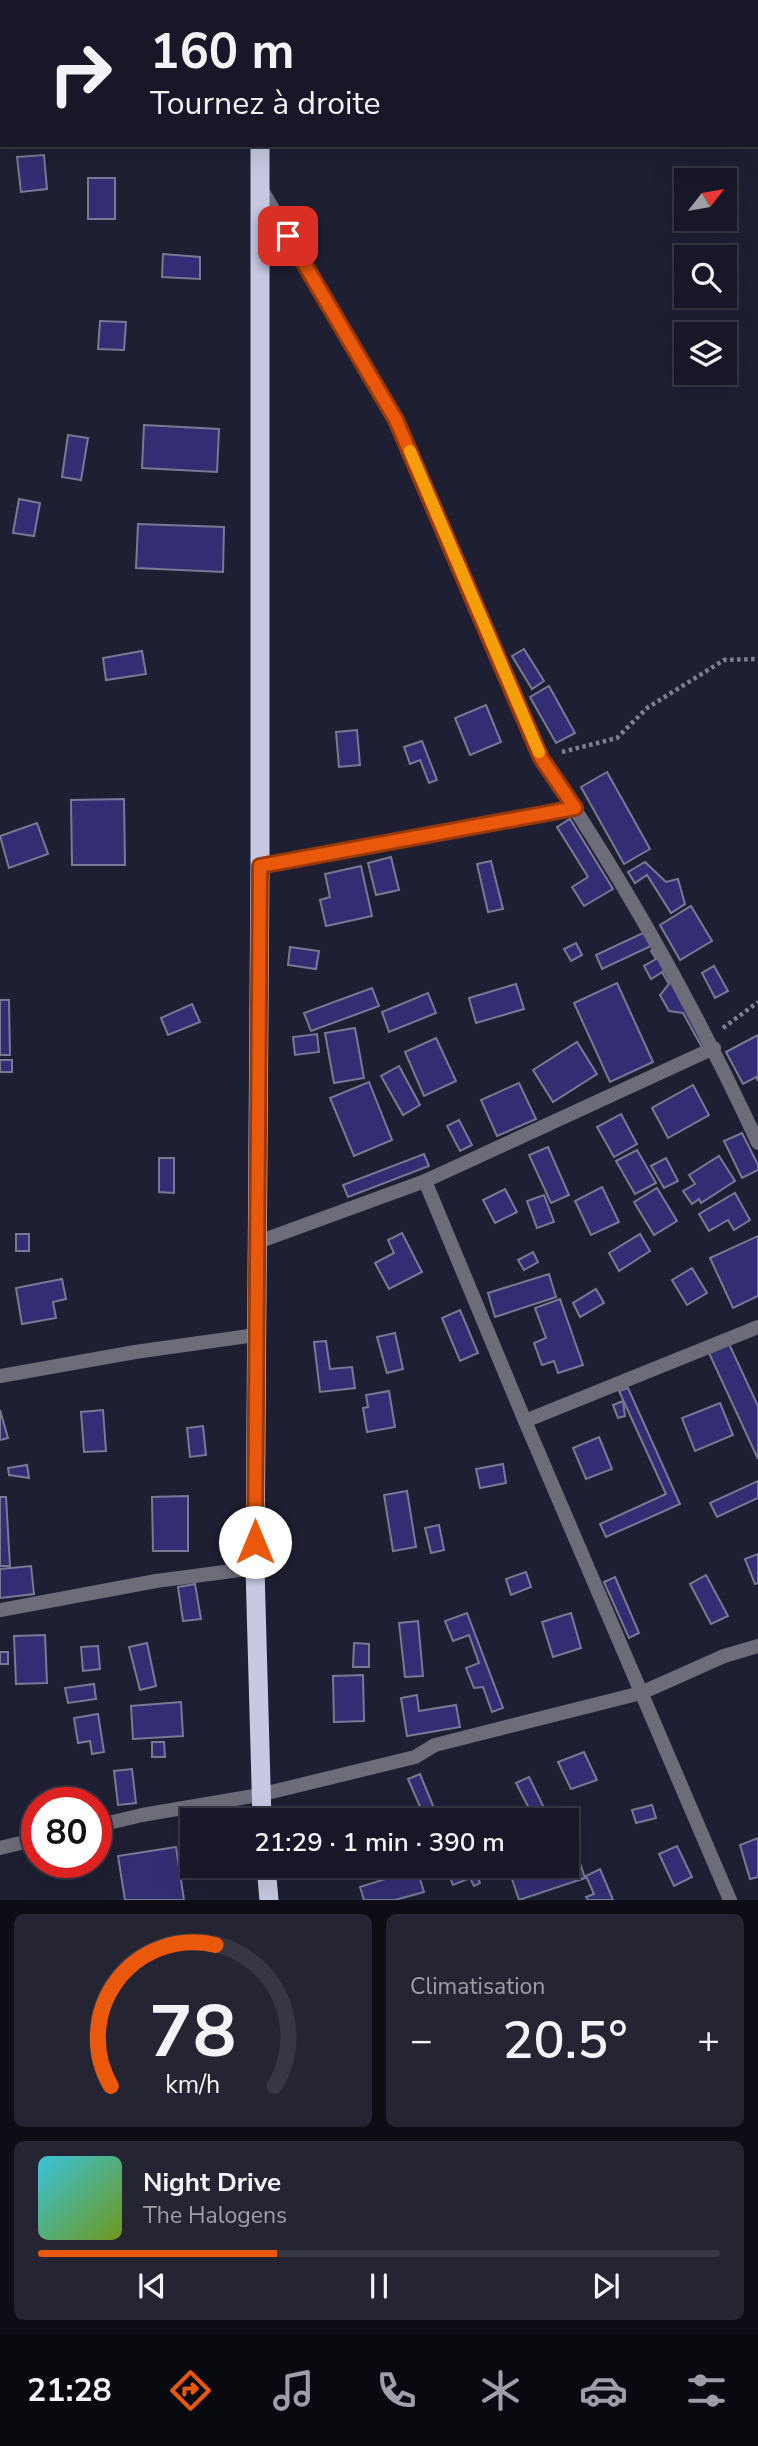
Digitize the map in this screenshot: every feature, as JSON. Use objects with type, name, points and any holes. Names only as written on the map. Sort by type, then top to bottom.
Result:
[{"type":"highway","points":[[260,147],[260,866],[255,1568],[261,1808]]},
{"type":"highway","points":[[267,1878],[269,1900]]},
{"type":"street","points":[[262,190],[396,420],[541,758],[623,887],[711,1044],[758,1143]]},
{"type":"street","points":[[260,866],[575,808]]},
{"type":"street","points":[[258,1242],[425,1181],[711,1044]]},
{"type":"street","points":[[425,1181],[730,1900]]},
{"type":"street","points":[[525,1421],[758,1327]]},
{"type":"street","points":[[0,1376],[135,1352],[256,1335]]},
{"type":"street","points":[[0,1610],[156,1581],[255,1568]]},
{"type":"street","points":[[112,1822],[259,1795],[415,1757],[435,1745],[642,1693],[724,1656],[758,1646]]},
{"type":"street","points":[[0,1848],[21,1843]]},
{"type":"path","points":[[541,758],[617,738],[647,708],[724,660],[758,659]]},
{"type":"path","points":[[711,1044],[758,1002]]},
{"type":"building","points":[[44,155],[47,189],[21,192],[17,157]]},
{"type":"building","points":[[88,178],[115,178],[115,219],[88,219]]},
{"type":"building","points":[[163,254],[200,257],[200,279],[162,277]]},
{"type":"building","points":[[100,321],[126,322],[124,350],[98,349]]},
{"type":"building","points":[[144,425],[219,429],[217,472],[142,468]]},
{"type":"building","points":[[68,435],[88,438],[81,480],[62,477]]},
{"type":"building","points":[[19,499],[40,503],[34,536],[13,533]]},
{"type":"building","points":[[138,524],[224,527],[223,572],[136,568]]},
{"type":"building","points":[[524,649],[544,681],[532,689],[512,656]]},
{"type":"building","points":[[142,651],[146,674],[106,680],[103,658]]},
{"type":"building","points":[[549,686],[575,733],[556,743],[530,697]]},
{"type":"building","points":[[486,705],[501,742],[470,755],[455,718]]},
{"type":"building","points":[[357,730],[360,765],[339,767],[336,732]]},
{"type":"building","points":[[422,741],[437,780],[429,783],[420,760],[410,764],[404,747]]},
{"type":"building","points":[[607,772],[650,849],[624,864],[581,787]]},
{"type":"building","points":[[124,799],[125,865],[72,865],[71,800]]},
{"type":"building","points":[[570,819],[613,889],[584,906],[572,887],[588,877],[557,827]]},
{"type":"building","points":[[37,823],[48,854],[9,868],[0,836]]},
{"type":"building","points":[[391,857],[399,890],[376,895],[368,863]]},
{"type":"building","points":[[491,861],[503,909],[488,912],[477,864]]},
{"type":"building","points":[[645,862],[666,882],[678,879],[685,904],[671,913],[647,875],[635,883],[628,872]]},
{"type":"building","points":[[361,866],[372,916],[326,926],[320,900],[330,897],[325,874]]},
{"type":"building","points":[[691,906],[712,941],[680,960],[660,925]]},
{"type":"building","points":[[645,932],[651,946],[602,969],[596,955]]},
{"type":"building","points":[[576,943],[582,955],[571,961],[564,949]]},
{"type":"building","points":[[290,947],[319,951],[316,969],[288,965]]},
{"type":"building","points":[[655,948],[667,969],[651,979],[644,966],[656,959],[651,951]]},
{"type":"building","points":[[714,966],[728,991],[715,998],[702,973]]},
{"type":"building","points":[[667,969],[711,1047],[704,1051],[683,1013],[669,1011],[660,995],[669,984],[662,972]]},
{"type":"building","points":[[617,983],[653,1062],[610,1082],[574,1003]]},
{"type":"building","points":[[516,984],[524,1009],[476,1023],[469,998]]},
{"type":"building","points":[[372,988],[379,1006],[311,1031],[304,1013]]},
{"type":"building","points":[[428,993],[436,1013],[389,1032],[382,1012]]},
{"type":"building","points":[[0,1000],[9,1000],[10,1055],[0,1055]]},
{"type":"building","points":[[192,1004],[200,1022],[168,1035],[161,1018]]},
{"type":"building","points":[[355,1028],[364,1078],[334,1083],[325,1033]]},
{"type":"building","points":[[317,1034],[319,1052],[295,1055],[293,1037]]},
{"type":"building","points":[[758,1035],[758,1081],[756,1077],[743,1084],[726,1052]]},
{"type":"building","points":[[436,1038],[456,1081],[424,1096],[405,1052]]},
{"type":"building","points":[[577,1042],[597,1074],[553,1102],[533,1070]]},
{"type":"building","points":[[0,1060],[12,1060],[12,1072],[0,1072]]},
{"type":"building","points":[[399,1066],[420,1105],[403,1115],[381,1076]]},
{"type":"building","points":[[369,1082],[392,1140],[354,1156],[330,1098]]},
{"type":"building","points":[[519,1083],[536,1119],[497,1136],[481,1100]]},
{"type":"building","points":[[693,1085],[709,1115],[668,1138],[652,1108]]},
{"type":"building","points":[[621,1114],[637,1144],[614,1157],[597,1127]]},
{"type":"building","points":[[459,1120],[472,1145],[460,1151],[447,1126]]},
{"type":"building","points":[[742,1133],[758,1170],[742,1178],[724,1141]]},
{"type":"building","points":[[548,1147],[569,1195],[551,1203],[529,1155]]},
{"type":"building","points":[[637,1150],[656,1183],[635,1194],[616,1161]]},
{"type":"building","points":[[424,1154],[429,1166],[348,1197],[343,1185]]},
{"type":"building","points":[[719,1156],[735,1181],[701,1203],[699,1199],[692,1204],[683,1191],[695,1184],[689,1175]]},
{"type":"building","points":[[159,1158],[174,1158],[174,1193],[159,1192]]},
{"type":"building","points":[[666,1158],[678,1181],[664,1188],[651,1166]]},
{"type":"building","points":[[602,1187],[619,1222],[591,1235],[575,1201]]},
{"type":"building","points":[[657,1188],[677,1221],[654,1235],[634,1202]]},
{"type":"building","points":[[505,1189],[517,1212],[495,1223],[483,1200]]},
{"type":"building","points":[[735,1193],[750,1220],[734,1230],[728,1220],[709,1231],[699,1214]]},
{"type":"building","points":[[544,1195],[554,1222],[537,1228],[527,1201]]},
{"type":"building","points":[[402,1233],[422,1272],[389,1289],[375,1263],[394,1253],[388,1240]]},
{"type":"building","points":[[16,1234],[29,1234],[29,1251],[16,1251]]},
{"type":"building","points":[[640,1234],[650,1251],[619,1271],[609,1253]]},
{"type":"building","points":[[758,1236],[758,1296],[733,1308],[710,1258]]},
{"type":"building","points":[[533,1252],[538,1262],[524,1270],[518,1260]]},
{"type":"building","points":[[692,1268],[707,1293],[687,1305],[672,1280]]},
{"type":"building","points":[[549,1274],[556,1297],[495,1317],[488,1293]]},
{"type":"building","points":[[62,1279],[66,1299],[53,1302],[56,1318],[22,1324],[16,1288]]},
{"type":"building","points":[[596,1289],[604,1303],[580,1317],[573,1303]]},
{"type":"building","points":[[560,1299],[583,1365],[558,1373],[554,1361],[542,1365],[534,1343],[546,1338],[535,1308]]},
{"type":"building","points":[[460,1310],[478,1353],[460,1361],[442,1318]]},
{"type":"building","points":[[395,1333],[403,1369],[387,1373],[377,1337]]},
{"type":"building","points":[[326,1341],[330,1369],[352,1367],[355,1388],[320,1392],[314,1342]]},
{"type":"building","points":[[729,1344],[758,1406],[758,1459],[709,1353]]},
{"type":"building","points":[[628,1388],[680,1504],[606,1537],[600,1524],[666,1494],[619,1391]]},
{"type":"building","points":[[389,1391],[395,1427],[367,1432],[363,1408],[368,1407],[366,1395]]},
{"type":"building","points":[[623,1401],[625,1416],[618,1418],[613,1405]]},
{"type":"building","points":[[720,1403],[733,1435],[695,1451],[682,1418]]},
{"type":"building","points":[[0,1410],[8,1438],[0,1440]]},
{"type":"building","points":[[103,1410],[106,1451],[84,1452],[81,1412]]},
{"type":"building","points":[[203,1426],[206,1455],[190,1457],[187,1428]]},
{"type":"building","points":[[599,1437],[612,1469],[586,1479],[573,1448]]},
{"type":"building","points":[[503,1464],[506,1483],[480,1488],[476,1469]]},
{"type":"building","points":[[27,1465],[29,1478],[9,1475],[8,1468]]},
{"type":"building","points":[[758,1481],[758,1498],[717,1517],[710,1503]]},
{"type":"building","points":[[407,1491],[416,1547],[393,1551],[384,1495]]},
{"type":"building","points":[[188,1496],[188,1551],[153,1551],[152,1497]]},
{"type":"building","points":[[0,1497],[6,1497],[10,1566],[0,1566]]},
{"type":"building","points":[[439,1525],[444,1550],[431,1553],[425,1528]]},
{"type":"building","points":[[758,1554],[758,1583],[755,1584],[745,1559]]},
{"type":"building","points":[[31,1566],[34,1594],[0,1598],[0,1569]]},
{"type":"building","points":[[526,1572],[531,1587],[511,1595],[506,1579]]},
{"type":"building","points":[[706,1575],[728,1616],[711,1624],[690,1584]]},
{"type":"building","points":[[615,1577],[639,1633],[629,1638],[604,1582]]},
{"type":"building","points":[[195,1584],[201,1619],[183,1621],[178,1587]]},
{"type":"building","points":[[467,1613],[503,1708],[492,1712],[483,1687],[474,1688],[466,1668],[479,1663],[469,1635],[453,1641],[445,1621]]},
{"type":"building","points":[[571,1613],[581,1648],[553,1657],[542,1622]]},
{"type":"building","points":[[418,1621],[423,1676],[405,1677],[399,1623]]},
{"type":"building","points":[[45,1635],[47,1683],[16,1684],[14,1636]]},
{"type":"building","points":[[147,1643],[156,1686],[140,1690],[129,1647]]},
{"type":"building","points":[[354,1643],[369,1644],[369,1667],[353,1667]]},
{"type":"building","points":[[98,1646],[100,1669],[83,1671],[81,1647]]},
{"type":"building","points":[[0,1652],[8,1652],[8,1664],[0,1664]]},
{"type":"building","points":[[363,1675],[364,1721],[334,1722],[333,1676]]},
{"type":"building","points":[[94,1684],[96,1699],[68,1703],[65,1688]]},
{"type":"building","points":[[417,1695],[419,1711],[456,1705],[460,1727],[407,1736],[401,1698]]},
{"type":"building","points":[[181,1702],[183,1736],[133,1739],[131,1706]]},
{"type":"building","points":[[98,1714],[104,1752],[92,1754],[90,1741],[78,1743],[74,1718]]},
{"type":"building","points":[[152,1742],[164,1742],[165,1757],[152,1757]]},
{"type":"building","points":[[584,1752],[597,1780],[571,1789],[558,1762]]},
{"type":"building","points":[[132,1769],[136,1803],[118,1805],[114,1771]]},
{"type":"building","points":[[420,1774],[434,1808],[421,1808],[408,1779]]},
{"type":"building","points":[[529,1777],[544,1808],[529,1808],[516,1783]]},
{"type":"building","points":[[652,1805],[656,1818],[636,1823],[632,1810]]},
{"type":"building","points":[[758,1838],[758,1877],[750,1879],[740,1845]]},
{"type":"building","points":[[677,1846],[692,1877],[674,1886],[659,1854]]},
{"type":"building","points":[[176,1847],[184,1900],[125,1900],[118,1856]]},
{"type":"building","points":[[579,1860],[585,1878],[519,1900],[512,1878],[579,1878]]},
{"type":"building","points":[[600,1869],[613,1900],[588,1900],[586,1897],[594,1894],[586,1876]]},
{"type":"building","points":[[388,1878],[420,1878],[424,1892],[395,1900],[364,1900],[360,1887]]},
{"type":"building","points":[[450,1878],[470,1878],[453,1885]]},
{"type":"building","points":[[470,1878],[478,1878],[480,1883],[474,1886]]},
{"type":"slow traffic","points":[[410,451],[539,752]]},
{"type":"route","points":[[255,1542],[260,866],[575,808],[541,758],[396,420],[288,236]]}]
